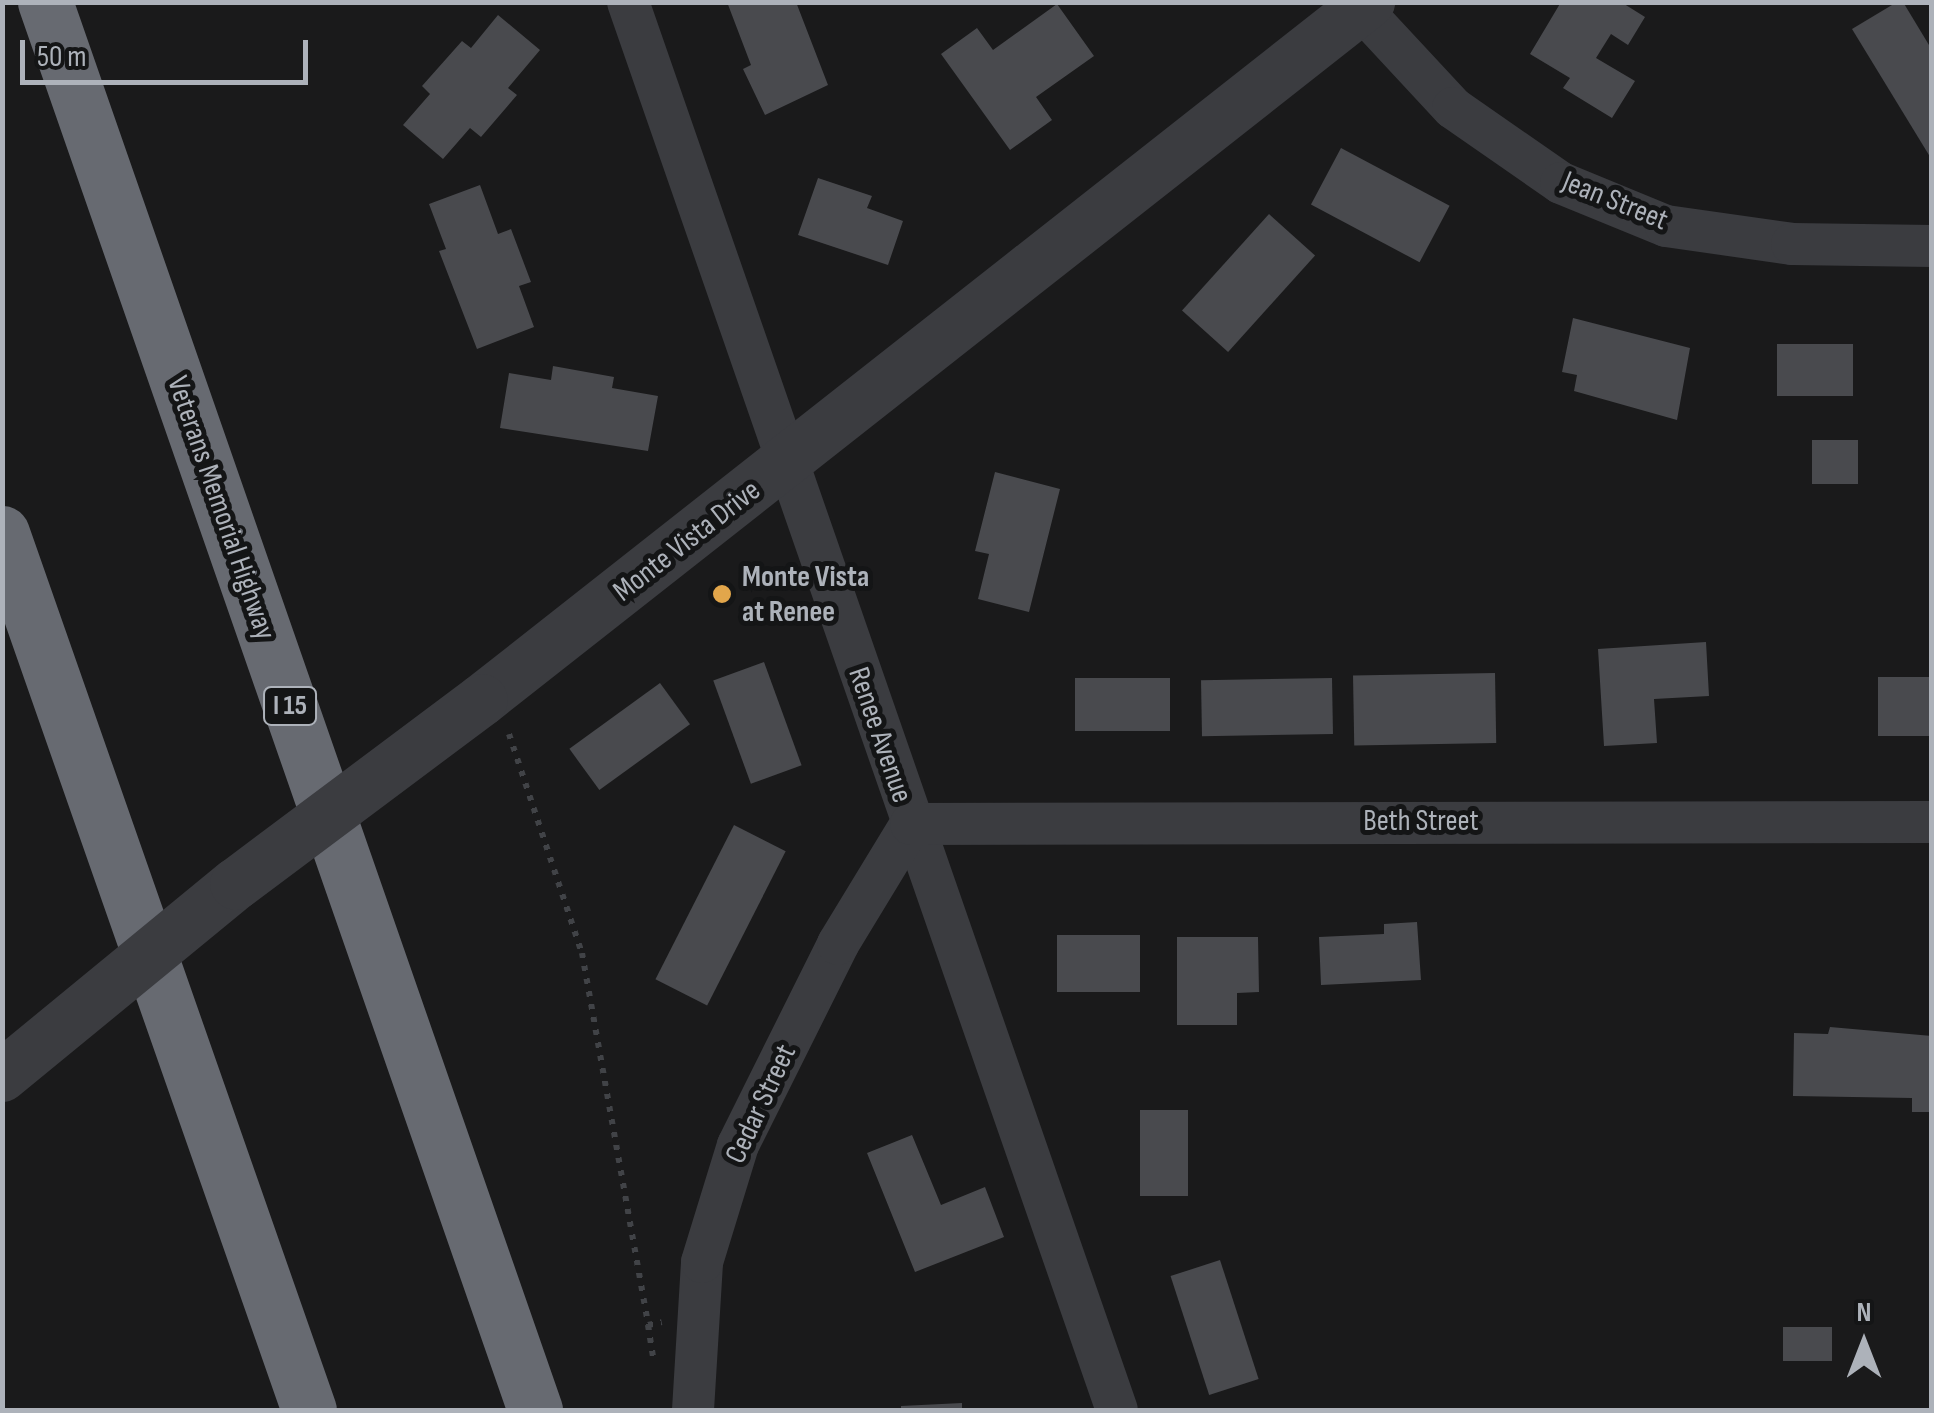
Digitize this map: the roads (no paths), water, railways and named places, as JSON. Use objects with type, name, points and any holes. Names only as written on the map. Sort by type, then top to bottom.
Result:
[{"type":"highway","name":"Veterans Memorial Highway","points":[[44,2],[535,1410]]},
{"type":"highway","points":[[2,533],[309,1410]]},
{"type":"street","name":"Renee Avenue","points":[[628,2],[1117,1410]]},
{"type":"street","name":"Monte Vista Drive","points":[[2,1076],[236,884],[494,712],[786,466],[1365,6]]},
{"type":"street","name":"Jean Street","points":[[1365,6],[1452,108],[1561,183],[1666,226],[1792,244],[1932,246]]},
{"type":"street","name":"Beth Street","points":[[912,824],[1932,822]]},
{"type":"street","name":"Cedar Street","points":[[693,1410],[702,1262],[738,1145],[838,944],[912,824]]},
{"type":"place","name":"Monte Vista at Renee","points":[[722,594]]}]
